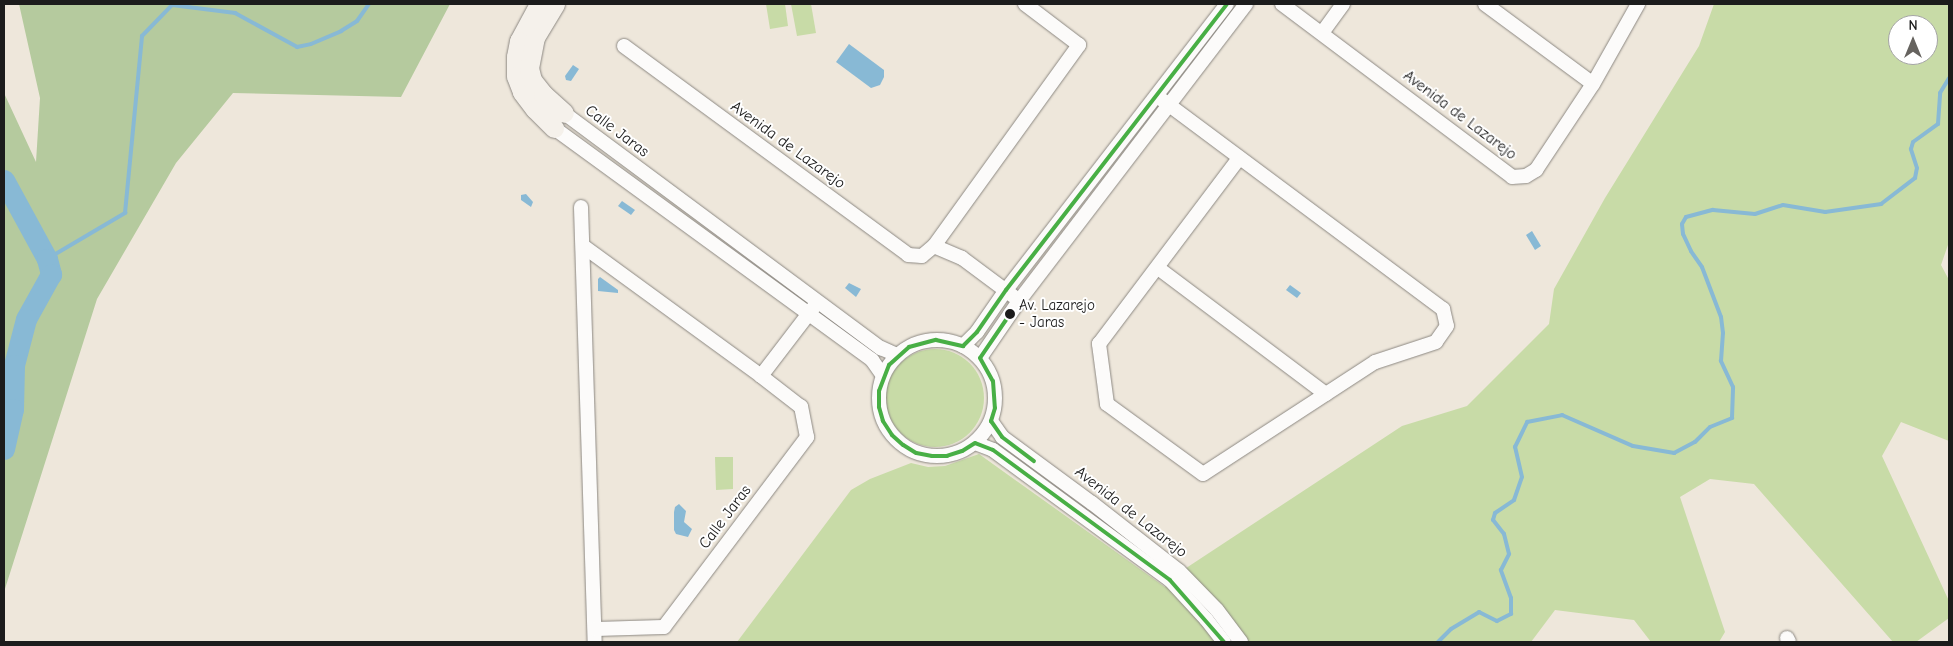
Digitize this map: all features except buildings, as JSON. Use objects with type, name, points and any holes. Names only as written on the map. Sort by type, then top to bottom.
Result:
[{"type":"street","points":[[539,4],[519,41],[516,57],[516,76],[522,92],[535,109],[559,120],[808,315],[872,360],[883,376]]},
{"type":"street","points":[[555,4],[535,37],[530,68],[532,80],[559,120]]},
{"type":"street","points":[[1020,301],[962,258],[934,246],[1079,45],[1025,4]]},
{"type":"street","points":[[964,346],[977,332],[1006,290],[1227,4]]},
{"type":"street","points":[[980,358],[1020,301],[1246,4]]},
{"type":"street","name":"Avenida de Lazarejo","points":[[1282,4],[1512,177],[1526,176],[1536,170],[1593,84],[1638,4]]},
{"type":"street","points":[[1322,33],[1344,4]]},
{"type":"street","points":[[1485,4],[1593,84]]},
{"type":"street","name":"Avenida de Lazarejo","points":[[624,46],[908,255],[922,256],[934,246]]},
{"type":"street","points":[[1157,96],[1443,309],[1447,326],[1436,342],[1375,362],[1203,474],[1107,404],[1099,344],[1158,268],[1238,158]]},
{"type":"street","name":"Calle Jaras","points":[[559,120],[881,348],[897,355]]},
{"type":"street","name":"Calle Jaras","points":[[582,207],[583,246],[595,636],[664,627],[807,437],[800,407],[761,376],[583,246]]},
{"type":"street","points":[[1158,268],[1326,394]]},
{"type":"street","points":[[761,376],[818,302]]},
{"type":"street","points":[[936,340],[964,346],[980,358],[988,369],[995,388],[995,408],[991,421],[975,443],[962,451],[947,456],[916,453],[903,446],[892,435],[883,421],[879,407],[879,391],[883,376],[897,355],[909,347],[922,342],[936,340]]},
{"type":"street","name":"Avenida de Lazarejo","points":[[991,421],[1002,437],[1217,610],[1241,642]]},
{"type":"street","name":"Avenida de Lazarejo","points":[[975,443],[993,450],[1175,575],[1224,642]]},
{"type":"green space","points":[[19,4],[450,4],[401,97],[233,93],[176,163],[97,299],[4,592],[4,93],[36,162],[40,98]]},
{"type":"green space","points":[[766,4],[785,4],[788,26],[770,29]]},
{"type":"green space","points":[[791,4],[811,4],[816,33],[797,36]]},
{"type":"green space","points":[[1714,4],[1949,4],[1949,242],[1941,265],[1949,280],[1949,441],[1901,422],[1882,456],[1949,601],[1949,618],[1916,642],[1893,642],[1754,484],[1710,479],[1680,497],[1725,632],[1719,642],[1651,642],[1634,620],[1555,610],[1531,642],[737,642],[851,490],[870,479],[911,463],[928,467],[945,466],[979,454],[1165,587],[1174,576],[1402,426],[1467,406],[1549,324],[1554,289],[1605,198],[1699,46]]},
{"type":"green space","points":[[935,349],[954,353],[970,363],[980,379],[984,398],[980,417],[970,433],[954,443],[935,447],[916,443],[900,433],[890,417],[886,398],[890,379],[900,363],[916,353]]},
{"type":"green space","points":[[715,457],[733,457],[733,489],[716,490]]},
{"type":"water","points":[[849,44],[884,70],[884,77],[880,85],[871,88],[836,62]]},
{"type":"water","points":[[573,65],[579,69],[571,81],[566,80],[565,76]]},
{"type":"water","points":[[526,194],[533,202],[531,207],[521,200],[521,195]]},
{"type":"water","points":[[622,201],[635,210],[631,215],[618,206]]},
{"type":"water","points":[[1532,231],[1541,246],[1535,250],[1526,235]]},
{"type":"water","points":[[600,277],[618,290],[618,293],[598,291],[598,279]]},
{"type":"water","points":[[849,283],[861,289],[856,297],[845,288]]},
{"type":"water","points":[[1290,285],[1301,293],[1297,298],[1286,290]]},
{"type":"water","points":[[679,504],[686,511],[684,522],[692,529],[688,537],[676,534],[674,530],[674,512],[675,507]]},
{"type":"waterway","points":[[47,259],[125,213],[142,36],[172,5],[235,13],[297,47],[311,44],[341,31],[357,21],[369,4]]},
{"type":"waterway","points":[[1438,642],[1451,629],[1479,612],[1497,621],[1511,614],[1511,598],[1501,570],[1509,554],[1504,534],[1493,520],[1495,513],[1514,500],[1522,477],[1515,447],[1527,422],[1562,415],[1633,446],[1674,453],[1695,442],[1710,427],[1732,418],[1733,387],[1721,361],[1723,333],[1721,317],[1702,267],[1691,251],[1683,234],[1682,224],[1686,217],[1713,210],[1755,214],[1783,205],[1825,212],[1881,204],[1915,178],[1917,168],[1911,149],[1913,142],[1938,124],[1940,93],[1949,78]]},
{"type":"waterway","points":[[4,180],[47,259],[51,274],[26,319],[14,365],[13,409],[4,449]]},
{"type":"transit line","points":[[1224,642],[1170,580],[993,450],[975,443],[962,451],[947,456],[932,456],[916,453],[903,445],[892,435],[883,421],[879,407],[879,391],[889,365],[909,347],[936,340],[963,346],[977,332],[1006,290],[1227,4]]},
{"type":"transit line","points":[[1010,314],[980,358],[993,381],[995,408],[991,421],[1002,437],[1034,461]]},
{"type":"place","name":"Av. Lazarejo - Jaras","points":[[1010,314]]}]
